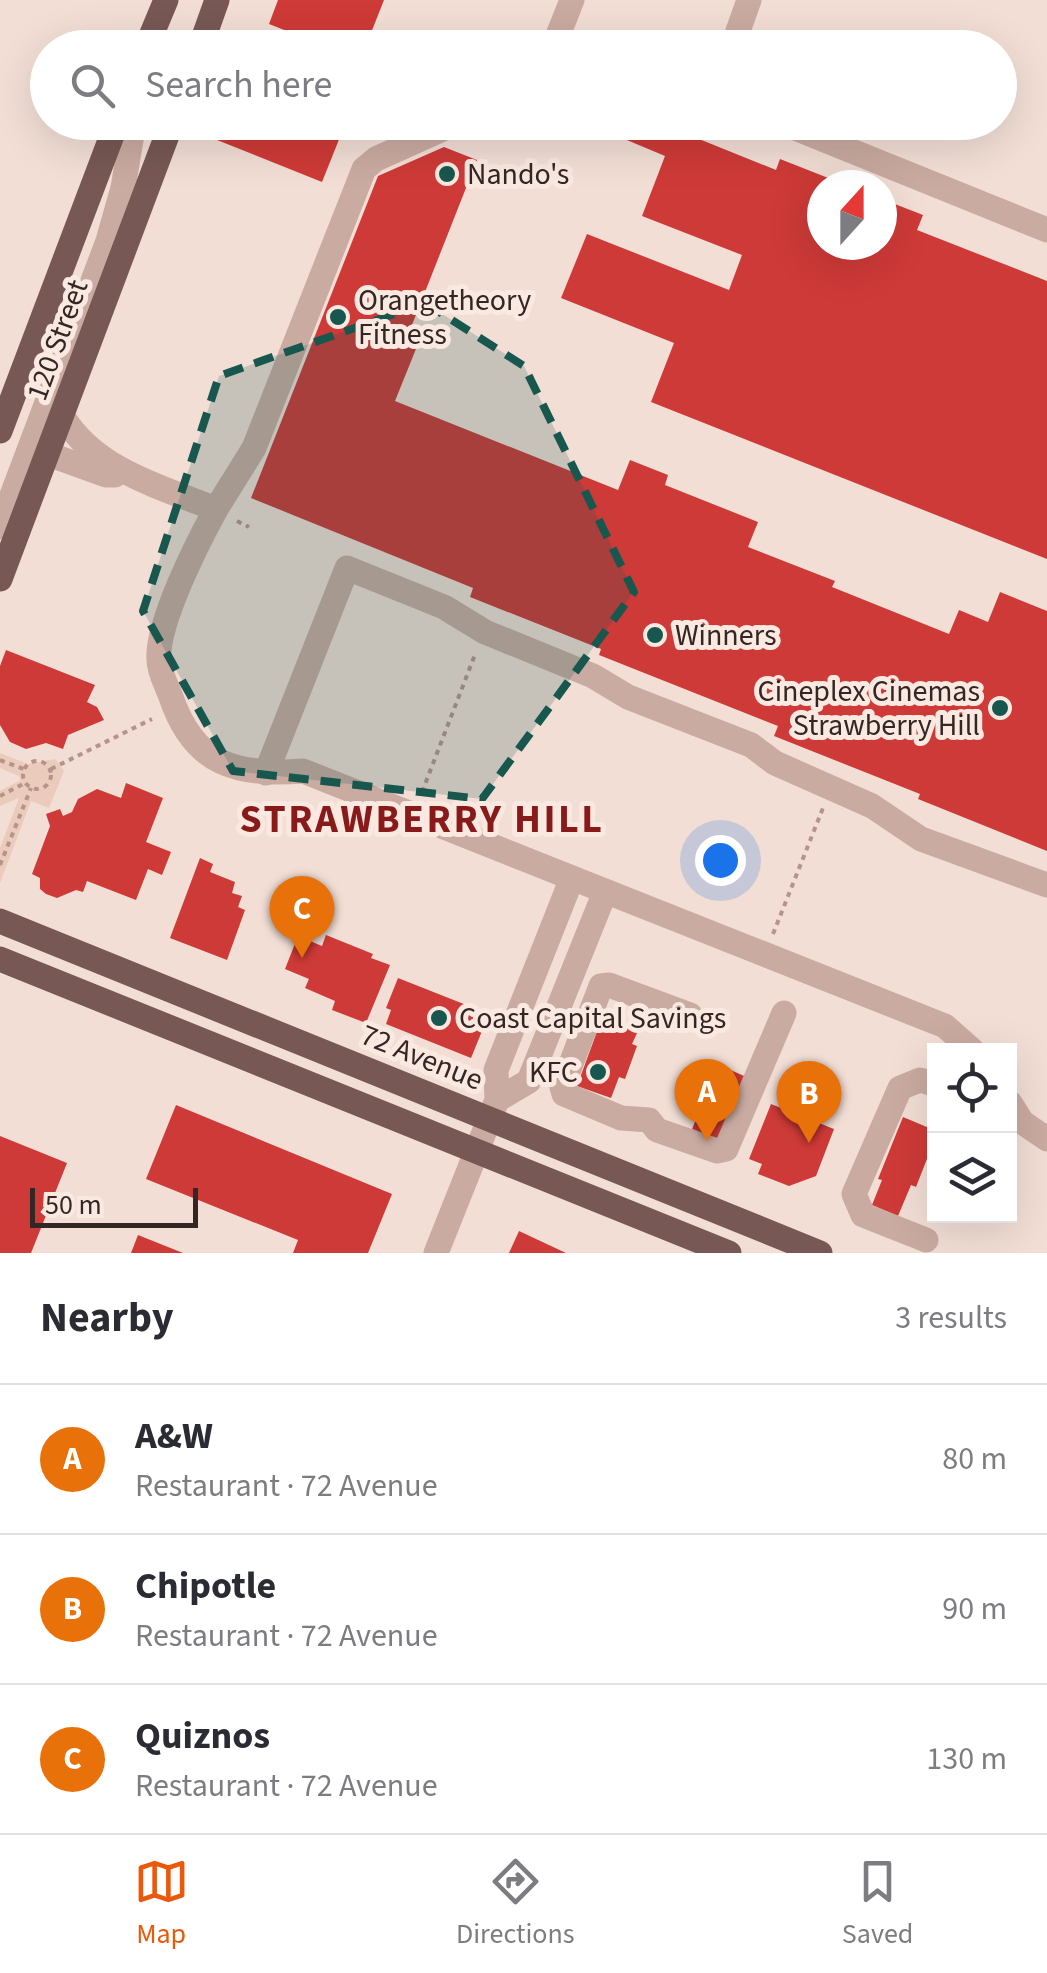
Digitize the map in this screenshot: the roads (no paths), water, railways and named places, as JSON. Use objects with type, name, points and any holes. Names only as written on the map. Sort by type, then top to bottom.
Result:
[{"type":"main road","points":[[154,30],[166,0]]},
{"type":"main road","points":[[207,30],[218,0]]},
{"type":"main road","name":"120 Street","points":[[0,430],[110,140]]},
{"type":"main road","name":"120 Street","points":[[0,579],[165,140]]},
{"type":"main road","name":"72 Avenue","points":[[0,921],[492,1110],[820,1253]]},
{"type":"main road","points":[[2,965],[729,1253]]},
{"type":"street","points":[[560,30],[572,0]]},
{"type":"street","points":[[739,30],[750,0]]},
{"type":"street","points":[[0,528],[108,240],[124,188],[131,140]]},
{"type":"street","points":[[418,140],[376,159],[364,169],[254,448],[224,514],[165,622],[158,660],[186,732],[211,759],[248,772],[304,772],[945,1026],[964,1043]]},
{"type":"street","points":[[824,140],[1047,230]]},
{"type":"street","points":[[63,417],[82,443],[130,476],[224,514]]},
{"type":"street","points":[[48,454],[106,475],[130,476]]},
{"type":"street","points":[[266,772],[347,568],[444,607],[484,632],[593,676],[628,697],[751,744],[775,763],[872,806],[922,839],[1047,885]]},
{"type":"street","points":[[436,1253],[492,1110],[496,1070],[572,878]]},
{"type":"street","points":[[492,1110],[529,1081],[605,892]]},
{"type":"street","points":[[690,1015],[609,985],[600,986],[562,1087],[564,1094],[621,1118],[649,1120],[657,1130],[717,1151],[726,1149],[784,1013]]},
{"type":"street","points":[[926,1240],[863,1214],[854,1194],[900,1088],[920,1080],[927,1082]]},
{"type":"street","points":[[1017,1114],[1022,1122],[1047,1139]]},
{"type":"place","name":"Nando's","points":[[447,174]]},
{"type":"place","name":"Orangetheory Fitness","points":[[338,317]]},
{"type":"place","name":"Winners","points":[[655,635]]},
{"type":"place","name":"Cineplex Cinemas Strawberry Hill","points":[[1000,708]]},
{"type":"place","name":"Quiznos","points":[[302,958]]},
{"type":"place","name":"Coast Capital Savings","points":[[439,1018]]},
{"type":"place","name":"KFC","points":[[598,1072]]},
{"type":"place","name":"A&W","points":[[707,1141]]},
{"type":"place","name":"Chipotle","points":[[809,1143]]},
{"type":"district","name":"STRAWBERRY HILL","points":[[422,818]]}]
